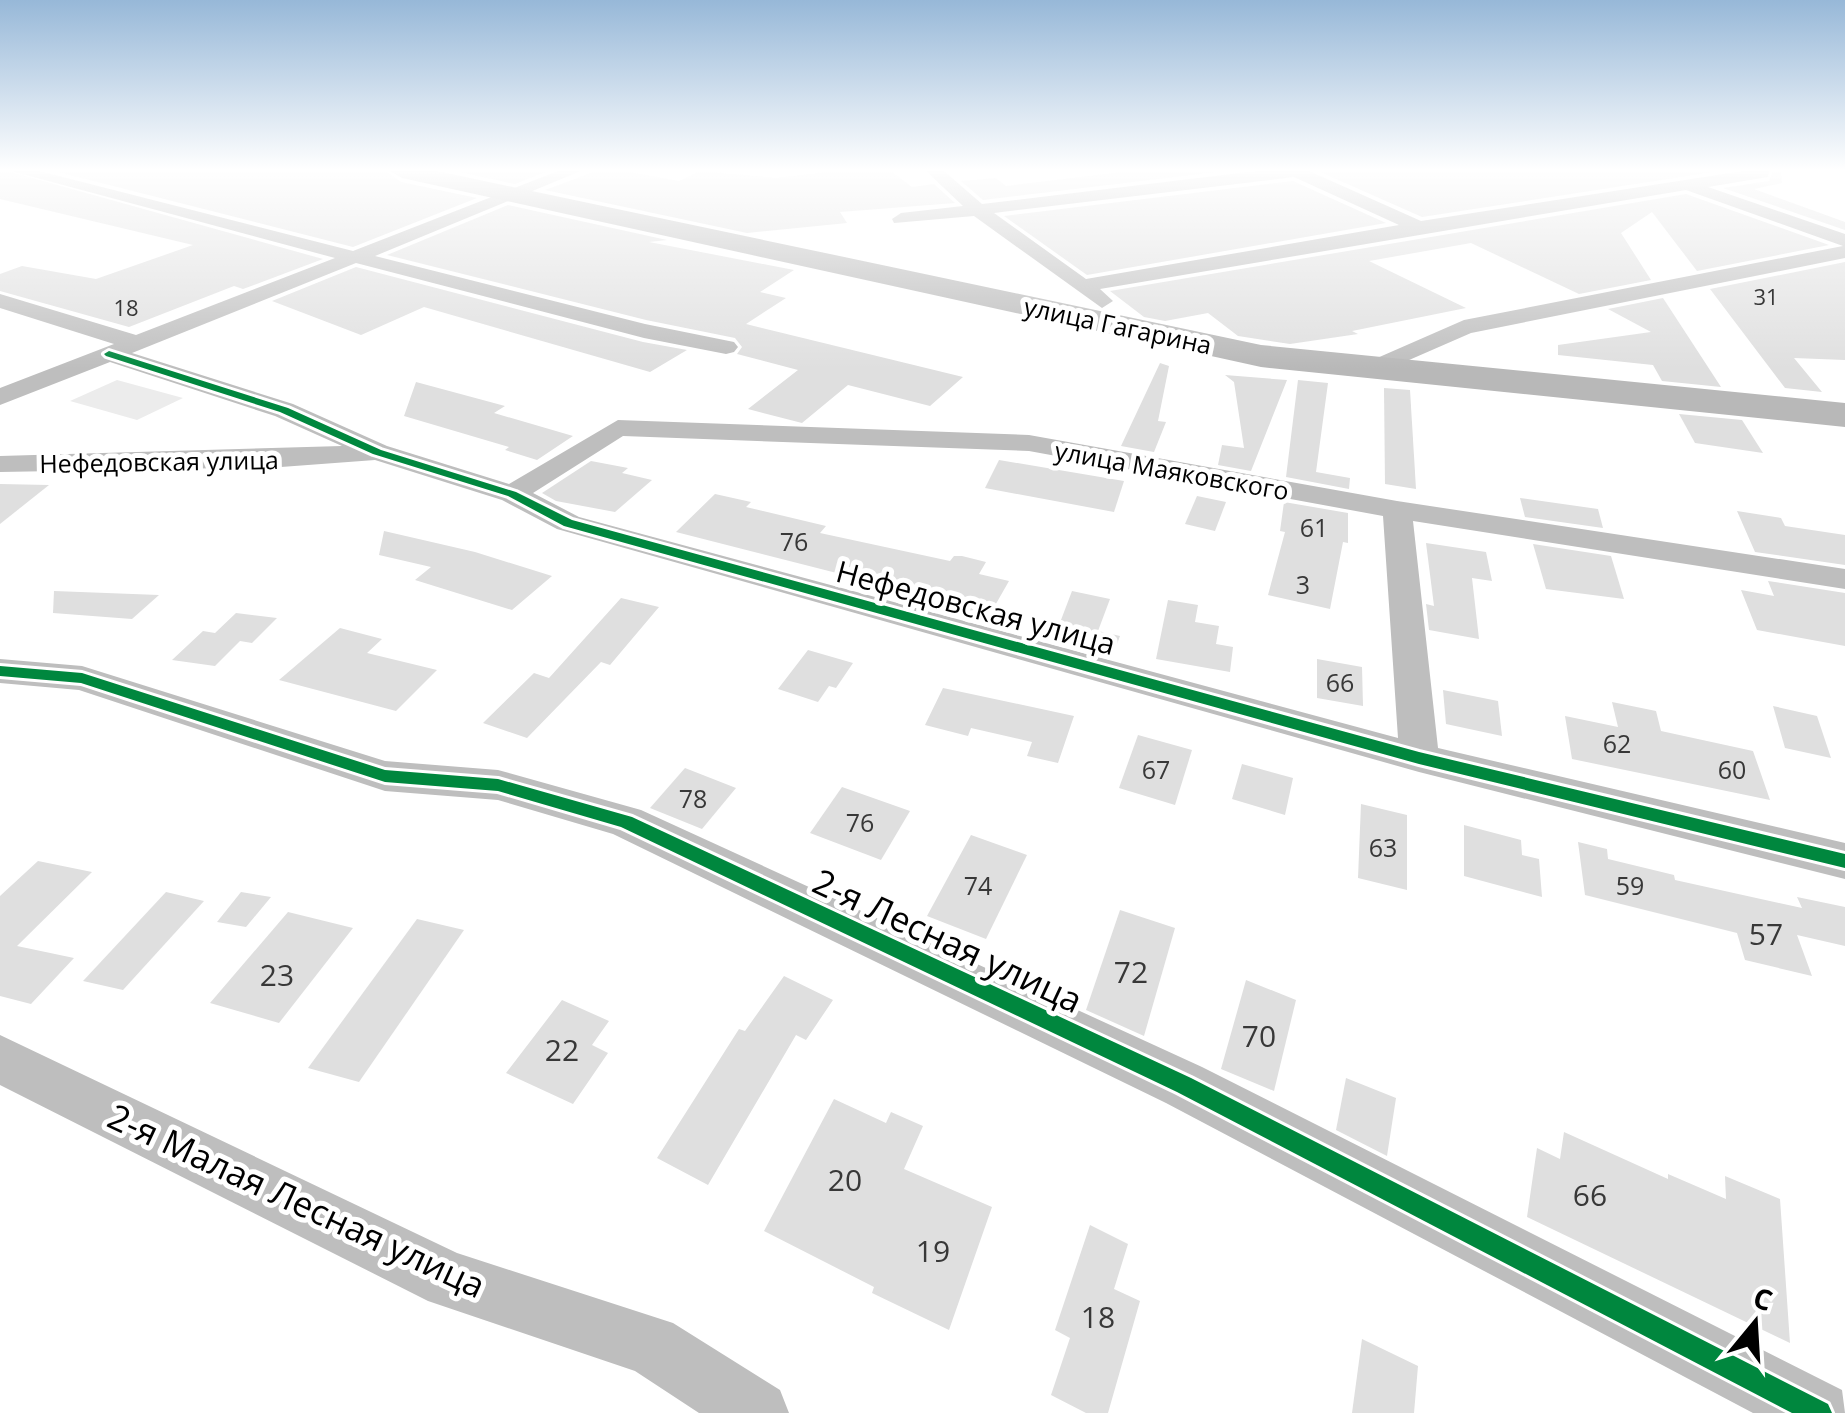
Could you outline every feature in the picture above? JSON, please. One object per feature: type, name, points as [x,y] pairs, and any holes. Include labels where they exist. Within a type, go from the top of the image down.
[{"type":"main road","name":"улица Гагарина","points":[[711,237],[1261,356],[1845,415]]},
{"type":"street","points":[[287,237],[644,330],[726,347]]},
{"type":"street","points":[[0,398],[405,237]]},
{"type":"street","points":[[1015,237],[1102,302],[1097,320]]},
{"type":"street","points":[[1082,286],[1357,237]]},
{"type":"street","points":[[1376,367],[1464,327],[1845,252]]},
{"type":"street","name":"Нефедовская улица","points":[[0,301],[284,410],[377,452],[512,494],[568,523],[1419,758],[1845,861]]},
{"type":"street","name":"улица Маяковского","points":[[512,494],[618,428],[1029,444],[1396,510],[1845,579]]},
{"type":"street","name":"Нефедовская улица","points":[[0,464],[281,459],[377,452]]},
{"type":"street","points":[[1396,510],[1419,758]]},
{"type":"street","name":"2-я Лесная улица","points":[[0,671],[82,678],[385,776],[498,784],[626,822],[1184,1084],[1819,1413]]},
{"type":"street","name":"2-я Малая Лесная улица","points":[[0,1059],[449,1280],[651,1346],[757,1413]]},
{"type":"shaded area","points":[[117,380],[183,398],[137,420],[70,401]]},
{"type":"building","points":[[159,237],[244,237],[323,259],[243,289],[234,286],[129,327],[0,291],[0,274],[22,266],[96,279],[193,245]]},
{"type":"building","points":[[313,237],[378,237],[353,247]]},
{"type":"building","points":[[431,237],[653,237],[667,240],[649,242],[794,270],[760,292],[786,298],[746,324],[963,377],[930,406],[848,385],[802,423],[748,409],[798,370],[737,354],[742,347],[735,338],[646,320],[387,255]]},
{"type":"building","points":[[1033,237],[1306,237],[1087,275]]},
{"type":"building","points":[[1431,237],[1624,237],[1651,280],[1579,294],[1471,243],[1369,261],[1466,308],[1352,331],[1358,334],[1290,344],[1238,336],[1208,313],[1165,321],[1144,317],[1110,291]]},
{"type":"building","points":[[1671,237],[1806,237],[1829,245],[1697,271]]},
{"type":"building","points":[[1845,262],[1845,360],[1794,358],[1822,392],[1785,388],[1710,289]]},
{"type":"building","points":[[356,267],[687,350],[650,372],[424,307],[361,335],[272,301]]},
{"type":"building","points":[[1663,298],[1721,387],[1662,381],[1653,365],[1558,355],[1558,345],[1651,332],[1608,309]]},
{"type":"building","points":[[1160,363],[1169,366],[1158,421],[1166,422],[1154,452],[1121,446]]},
{"type":"building","points":[[1225,375],[1287,380],[1251,471],[1218,465],[1222,445],[1244,448],[1234,382]]},
{"type":"building","points":[[1298,380],[1328,383],[1316,472],[1350,478],[1349,489],[1286,477]]},
{"type":"building","points":[[416,382],[505,406],[494,413],[573,436],[537,460],[505,450],[509,447],[404,416]]},
{"type":"building","points":[[1384,388],[1410,390],[1416,489],[1385,484]]},
{"type":"building","points":[[1679,414],[1742,420],[1763,453],[1695,443]]},
{"type":"building","points":[[999,460],[1124,481],[1114,512],[985,488]]},
{"type":"building","points":[[591,461],[628,468],[622,473],[652,480],[615,512],[556,501],[542,493]]},
{"type":"building","points":[[0,484],[49,485],[0,524]]},
{"type":"building","points":[[715,494],[751,502],[746,507],[826,526],[820,533],[950,561],[954,556],[962,556],[986,562],[979,574],[1009,581],[985,623],[921,606],[927,596],[676,532]]},
{"type":"building","points":[[1197,496],[1226,502],[1215,531],[1185,524]]},
{"type":"building","points":[[1520,498],[1598,509],[1603,528],[1525,517]]},
{"type":"building","points":[[1284,502],[1348,513],[1348,543],[1343,542],[1330,609],[1268,595],[1285,532],[1280,531]]},
{"type":"building","points":[[1737,511],[1781,518],[1785,526],[1845,535],[1845,565],[1755,552]]},
{"type":"building","points":[[384,531],[475,552],[552,576],[512,610],[415,580],[431,567],[379,555]]},
{"type":"building","points":[[1426,543],[1486,552],[1492,581],[1472,578],[1479,639],[1429,630],[1426,604],[1434,606]]},
{"type":"building","points":[[1533,544],[1611,556],[1624,599],[1546,589]]},
{"type":"building","points":[[1768,581],[1845,593],[1845,646],[1757,630],[1741,590],[1774,596]]},
{"type":"building","points":[[54,591],[159,595],[132,619],[53,613]]},
{"type":"building","points":[[1072,591],[1110,599],[1098,631],[1120,636],[1112,657],[1053,641]]},
{"type":"building","points":[[621,598],[659,607],[610,665],[601,662],[527,738],[483,723],[534,673],[549,678]]},
{"type":"building","points":[[1168,600],[1198,605],[1195,622],[1219,626],[1216,644],[1233,647],[1230,672],[1156,659]]},
{"type":"building","points":[[236,613],[277,618],[252,643],[240,641],[215,666],[172,660],[203,631],[215,633]]},
{"type":"building","points":[[340,628],[382,639],[367,653],[437,670],[396,711],[279,680]]},
{"type":"building","points":[[808,650],[853,663],[836,688],[829,686],[818,702],[778,689]]},
{"type":"building","points":[[1317,659],[1362,667],[1363,706],[1317,698]]},
{"type":"building","points":[[943,688],[1074,716],[1058,763],[1027,756],[1032,742],[971,728],[968,736],[925,725]]},
{"type":"building","points":[[1443,690],[1498,701],[1502,736],[1446,724]]},
{"type":"building","points":[[1612,702],[1656,711],[1661,731],[1753,751],[1770,800],[1572,759],[1565,716],[1618,727]]},
{"type":"building","points":[[1773,706],[1817,716],[1831,758],[1785,748]]},
{"type":"building","points":[[1138,735],[1192,750],[1175,805],[1119,788]]},
{"type":"building","points":[[1242,764],[1293,778],[1285,815],[1232,799]]},
{"type":"building","points":[[685,768],[736,788],[702,829],[650,808]]},
{"type":"building","points":[[842,787],[910,811],[881,860],[810,833]]},
{"type":"building","points":[[1361,804],[1407,815],[1407,890],[1358,878]]},
{"type":"building","points":[[1464,825],[1521,840],[1522,855],[1539,859],[1542,897],[1464,876]]},
{"type":"building","points":[[971,835],[1027,855],[986,939],[927,916]]},
{"type":"building","points":[[1578,842],[1607,849],[1608,859],[1674,875],[1675,880],[1802,908],[1797,897],[1845,907],[1845,946],[1797,935],[1812,976],[1745,960],[1737,933],[1585,895]]},
{"type":"building","points":[[38,861],[92,872],[17,946],[74,958],[31,1004],[0,996],[0,896]]},
{"type":"building","points":[[166,892],[204,901],[123,990],[83,981]]},
{"type":"building","points":[[241,892],[271,897],[246,927],[217,922]]},
{"type":"building","points":[[1120,910],[1175,928],[1144,1036],[1086,1010]]},
{"type":"building","points":[[288,912],[353,928],[279,1023],[210,1003]]},
{"type":"building","points":[[417,919],[464,930],[359,1082],[308,1068]]},
{"type":"building","points":[[784,976],[833,1000],[806,1040],[796,1035],[708,1185],[657,1158],[739,1029],[745,1031]]},
{"type":"building","points":[[1246,980],[1296,1000],[1274,1091],[1221,1069]]},
{"type":"building","points":[[562,1000],[609,1021],[592,1045],[608,1053],[573,1104],[506,1073]]},
{"type":"building","points":[[1346,1078],[1396,1098],[1387,1156],[1336,1130]]},
{"type":"building","points":[[834,1099],[886,1123],[891,1112],[923,1126],[904,1169],[992,1207],[949,1330],[872,1293],[874,1287],[764,1231]]},
{"type":"building","points":[[1564,1132],[1668,1179],[1668,1174],[1726,1199],[1725,1176],[1780,1199],[1790,1343],[1527,1217],[1537,1148],[1560,1159]]},
{"type":"building","points":[[1090,1225],[1128,1244],[1114,1289],[1140,1301],[1108,1413],[1086,1413],[1051,1395],[1070,1338],[1055,1330]]},
{"type":"building","points":[[1362,1339],[1418,1366],[1414,1413],[1352,1413]]},
{"type":"cycle path","points":[[109,354],[284,410],[377,452],[512,494],[568,523],[1419,758],[1845,861]]},
{"type":"cycle path","points":[[0,671],[82,678],[385,776],[498,785],[626,822],[1184,1085],[1819,1413]]}]
